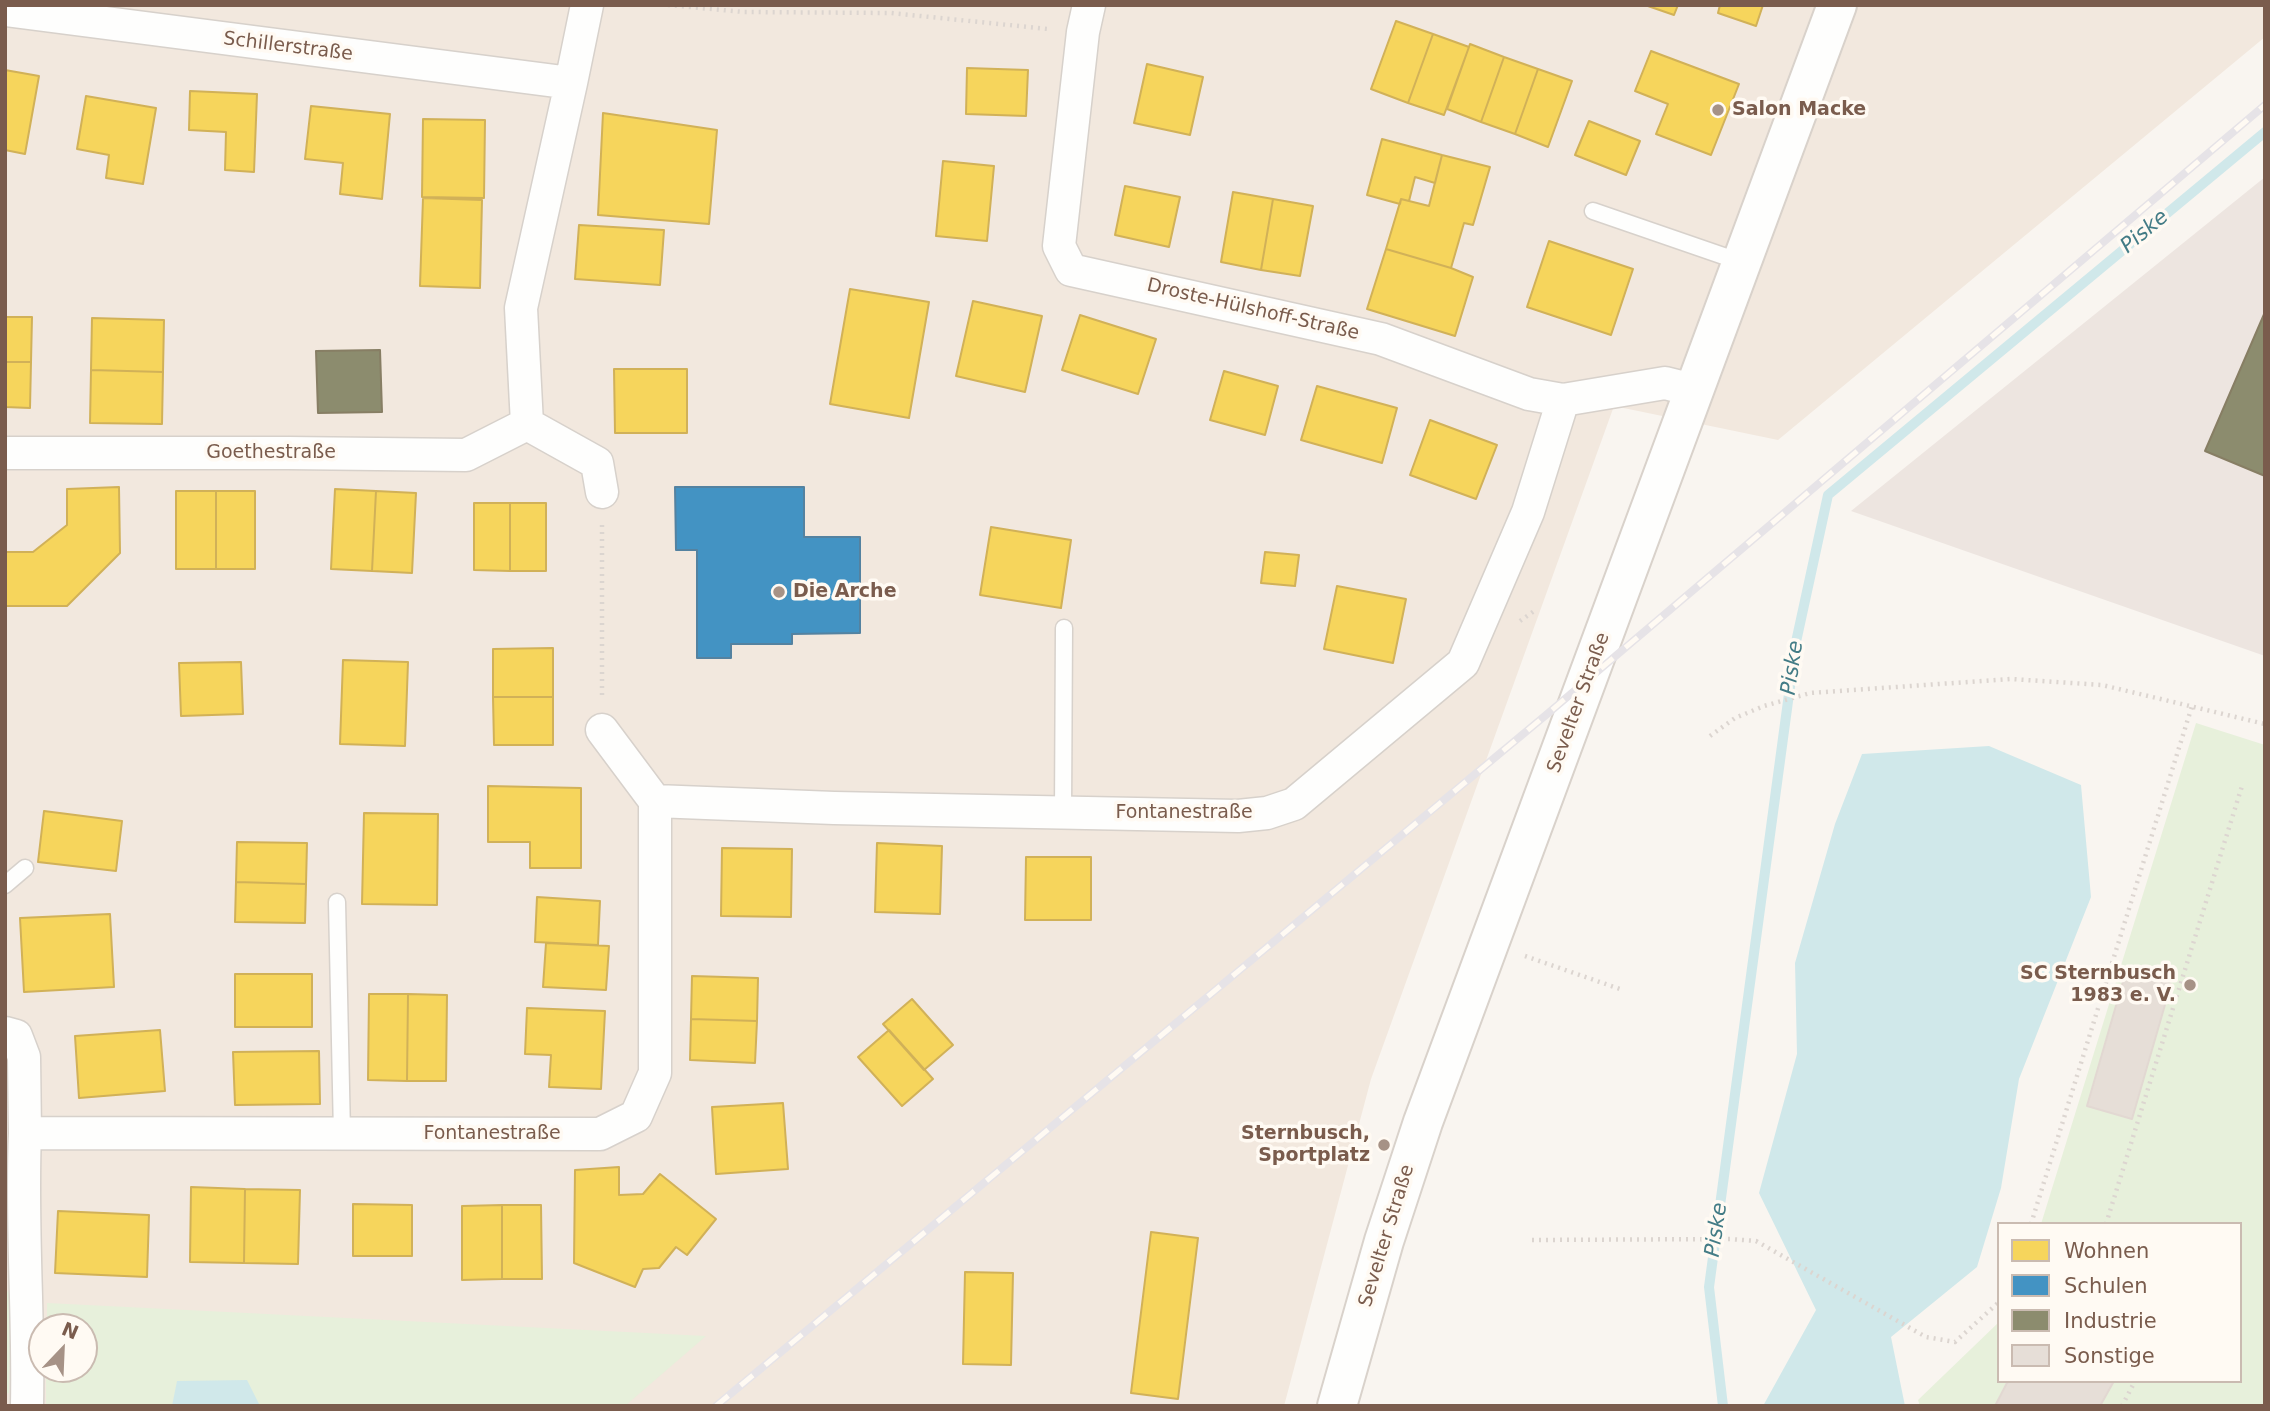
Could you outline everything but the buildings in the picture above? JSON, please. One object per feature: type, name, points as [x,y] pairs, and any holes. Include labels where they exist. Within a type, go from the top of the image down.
[{"type":"street","points":[[587,5],[521,308],[527,424],[597,463],[602,492]]},
{"type":"street","name":"Sevelter Straße","points":[[1337,1406],[1384,1241],[1408,1169],[1837,5]]},
{"type":"street","name":"Schillerstraße","points":[[5,10],[572,83]]},
{"type":"street","name":"Droste-Hülshoff-Straße","points":[[1086,19],[1059,246],[1071,270],[1381,339],[1529,394],[1563,400],[1665,383],[1693,390]]},
{"type":"street","name":"Fontanestraße","points":[[24,1133],[600,1134],[636,1116],[655,1073],[654,801],[834,808],[1238,816],[1267,813],[1294,804],[1463,663],[1528,512],[1563,400]]},
{"type":"street","name":"Goethestraße","points":[[6,456],[288,453],[466,455],[527,424]]},
{"type":"street","points":[[602,730],[654,801]]},
{"type":"street","points":[[5,1033],[16,1036],[24,1057],[27,1406]]},
{"type":"lane","points":[[1593,211],[1741,262]]},
{"type":"lane","points":[[1063,812],[1064,628]]},
{"type":"lane","points":[[5,885],[24,868]]},
{"type":"lane","points":[[337,902],[342,1134]]},
{"type":"path","points":[[668,5],[744,12],[1086,19]]},
{"type":"path","points":[[602,492],[602,730]]},
{"type":"path","points":[[1710,736],[1735,718],[1764,706],[1810,693],[2011,679],[2102,685],[2265,724]]},
{"type":"path","points":[[2032,1222],[2192,706]]},
{"type":"path","points":[[2107,1222],[2242,786]]},
{"type":"path","points":[[1490,944],[1620,989]]},
{"type":"path","points":[[1532,1240],[1756,1241],[1926,1337],[1955,1342],[1997,1306]]},
{"type":"path","points":[[2122,1406],[2134,1383]]},
{"type":"shaded area","points":[[5,5],[2265,5],[2265,37],[1778,440],[1614,406],[1371,1079],[1284,1406],[5,1406]]},
{"type":"shaded area","points":[[2265,177],[2265,656],[1851,511]]},
{"type":"green space","name":"SC Sternbusch 1983 e. V.","points":[[2196,723],[2265,745],[2265,1406],[1920,1406],[1918,1400],[1997,1324],[1997,1383],[2242,1383],[2242,1222],[2042,1222]]},
{"type":"green space","points":[[12,1291],[9,1393],[5,1394],[5,1292]]},
{"type":"green space","points":[[47,1303],[706,1336],[625,1406],[46,1406],[46,1383],[98,1383],[98,1313],[47,1313]]},
{"type":"water","points":[[1989,746],[2081,785],[2091,897],[2019,1079],[2001,1188],[1977,1267],[1891,1337],[1905,1406],[1763,1406],[1816,1310],[1759,1193],[1797,1054],[1795,963],[1835,824],[1862,754]]},
{"type":"water","points":[[247,1380],[260,1406],[172,1406],[177,1381]]},
{"type":"waterway","name":"Piske","points":[[1723,1406],[1709,1287],[1796,642],[1828,495],[2265,132]]},
{"type":"railway","points":[[716,1406],[1546,715],[2265,105]]},
{"type":"place","name":"Salon Macke","points":[[1718,110]]},
{"type":"place","name":"Die Arche","points":[[779,592]]},
{"type":"place","name":"SC Sternbusch 1983 e. V.","points":[[2190,985]]},
{"type":"place","name":"Sternbusch, Sportplatz","points":[[1384,1145]]}]
